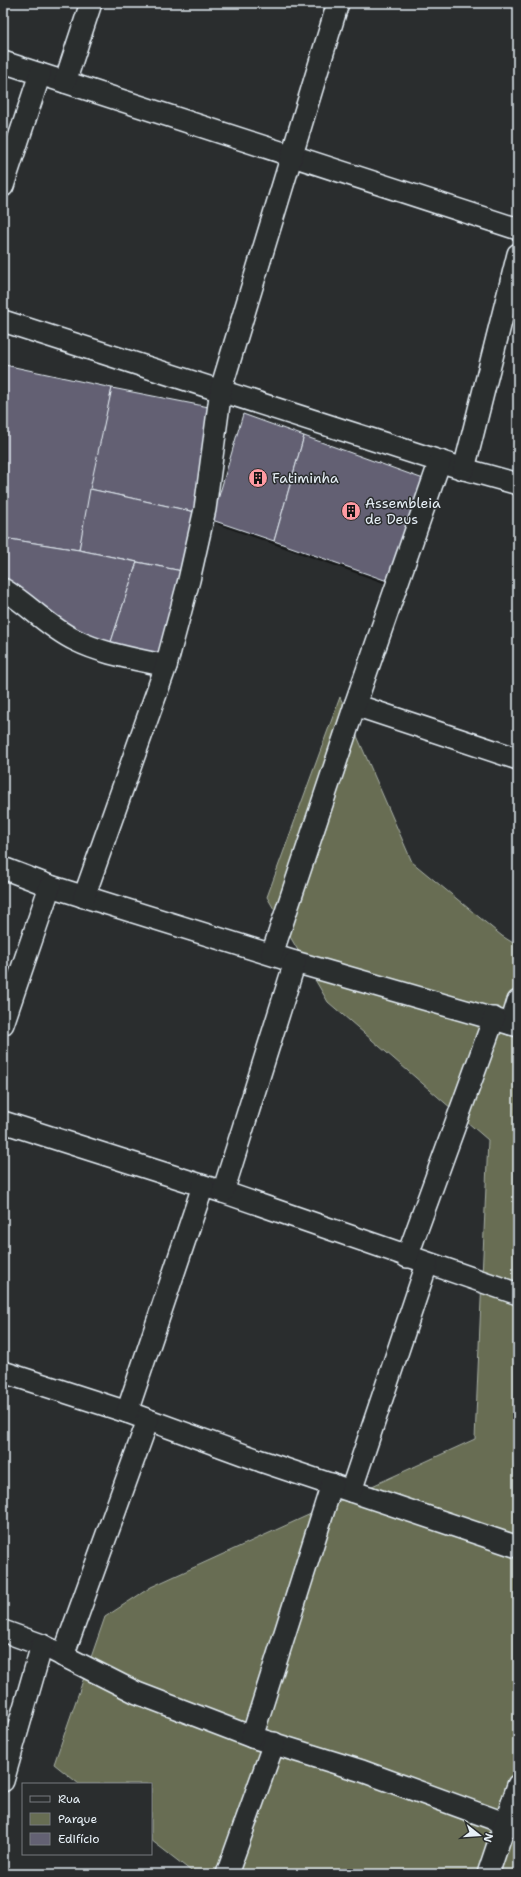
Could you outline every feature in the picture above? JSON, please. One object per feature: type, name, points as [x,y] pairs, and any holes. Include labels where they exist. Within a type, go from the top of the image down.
[{"type":"street","points":[[65,82],[91,3]]},
{"type":"street","points":[[84,897],[166,666],[189,580],[205,509],[221,389],[338,3]]},
{"type":"street","points":[[3,62],[518,229]]},
{"type":"street","points":[[3,186],[40,74]]},
{"type":"street","points":[[464,469],[518,254]]},
{"type":"street","points":[[3,320],[221,389],[464,469],[518,484]]},
{"type":"street","points":[[272,954],[355,705],[440,461]]},
{"type":"street","points":[[3,589],[43,619],[75,640],[108,651],[166,666]]},
{"type":"street","points":[[355,705],[518,759]]},
{"type":"street","points":[[3,868],[84,897],[295,962],[508,1023]]},
{"type":"street","points":[[3,1024],[50,886]]},
{"type":"street","points":[[223,1192],[295,962]]},
{"type":"street","points":[[407,1257],[518,1000]]},
{"type":"street","points":[[3,1122],[223,1192],[427,1264],[518,1294]]},
{"type":"street","points":[[127,1412],[203,1186]]},
{"type":"street","points":[[252,1738],[341,1488],[427,1264]]},
{"type":"street","points":[[3,1372],[127,1412],[341,1488],[518,1548]]},
{"type":"street","points":[[63,1656],[148,1420]]},
{"type":"street","points":[[3,1631],[42,1645],[137,1692],[252,1738],[362,1771],[512,1826]]},
{"type":"street","points":[[3,1781],[42,1645]]},
{"type":"street","points":[[227,1874],[274,1744]]},
{"type":"street","points":[[488,1874],[512,1826],[518,1785]]},
{"type":"green space","points":[[340,697],[412,862],[502,936],[518,946],[518,1874],[195,1874],[152,1841],[152,1783],[78,1783],[54,1764],[105,1617],[151,1587],[475,1439],[488,1140],[328,1002],[267,897]]},
{"type":"building","points":[[5,365],[112,388],[79,550],[3,538],[3,375]]},
{"type":"building","points":[[112,388],[214,408],[195,512],[90,489]]},
{"type":"building","name":"Fatiminha","points":[[243,414],[304,436],[274,541],[212,520]]},
{"type":"building","name":"Assembleia de Deus","points":[[304,436],[429,481],[393,583],[274,541]]},
{"type":"building","points":[[90,489],[195,512],[182,571],[79,550]]},
{"type":"building","points":[[3,538],[79,550],[137,562],[110,645],[70,630],[17,586],[3,579]]},
{"type":"building","points":[[137,562],[182,571],[161,657],[110,645]]},
{"type":"place","name":"Fatiminha","points":[[258,478]]},
{"type":"place","name":"Assembleia de Deus","points":[[351,511]]}]
